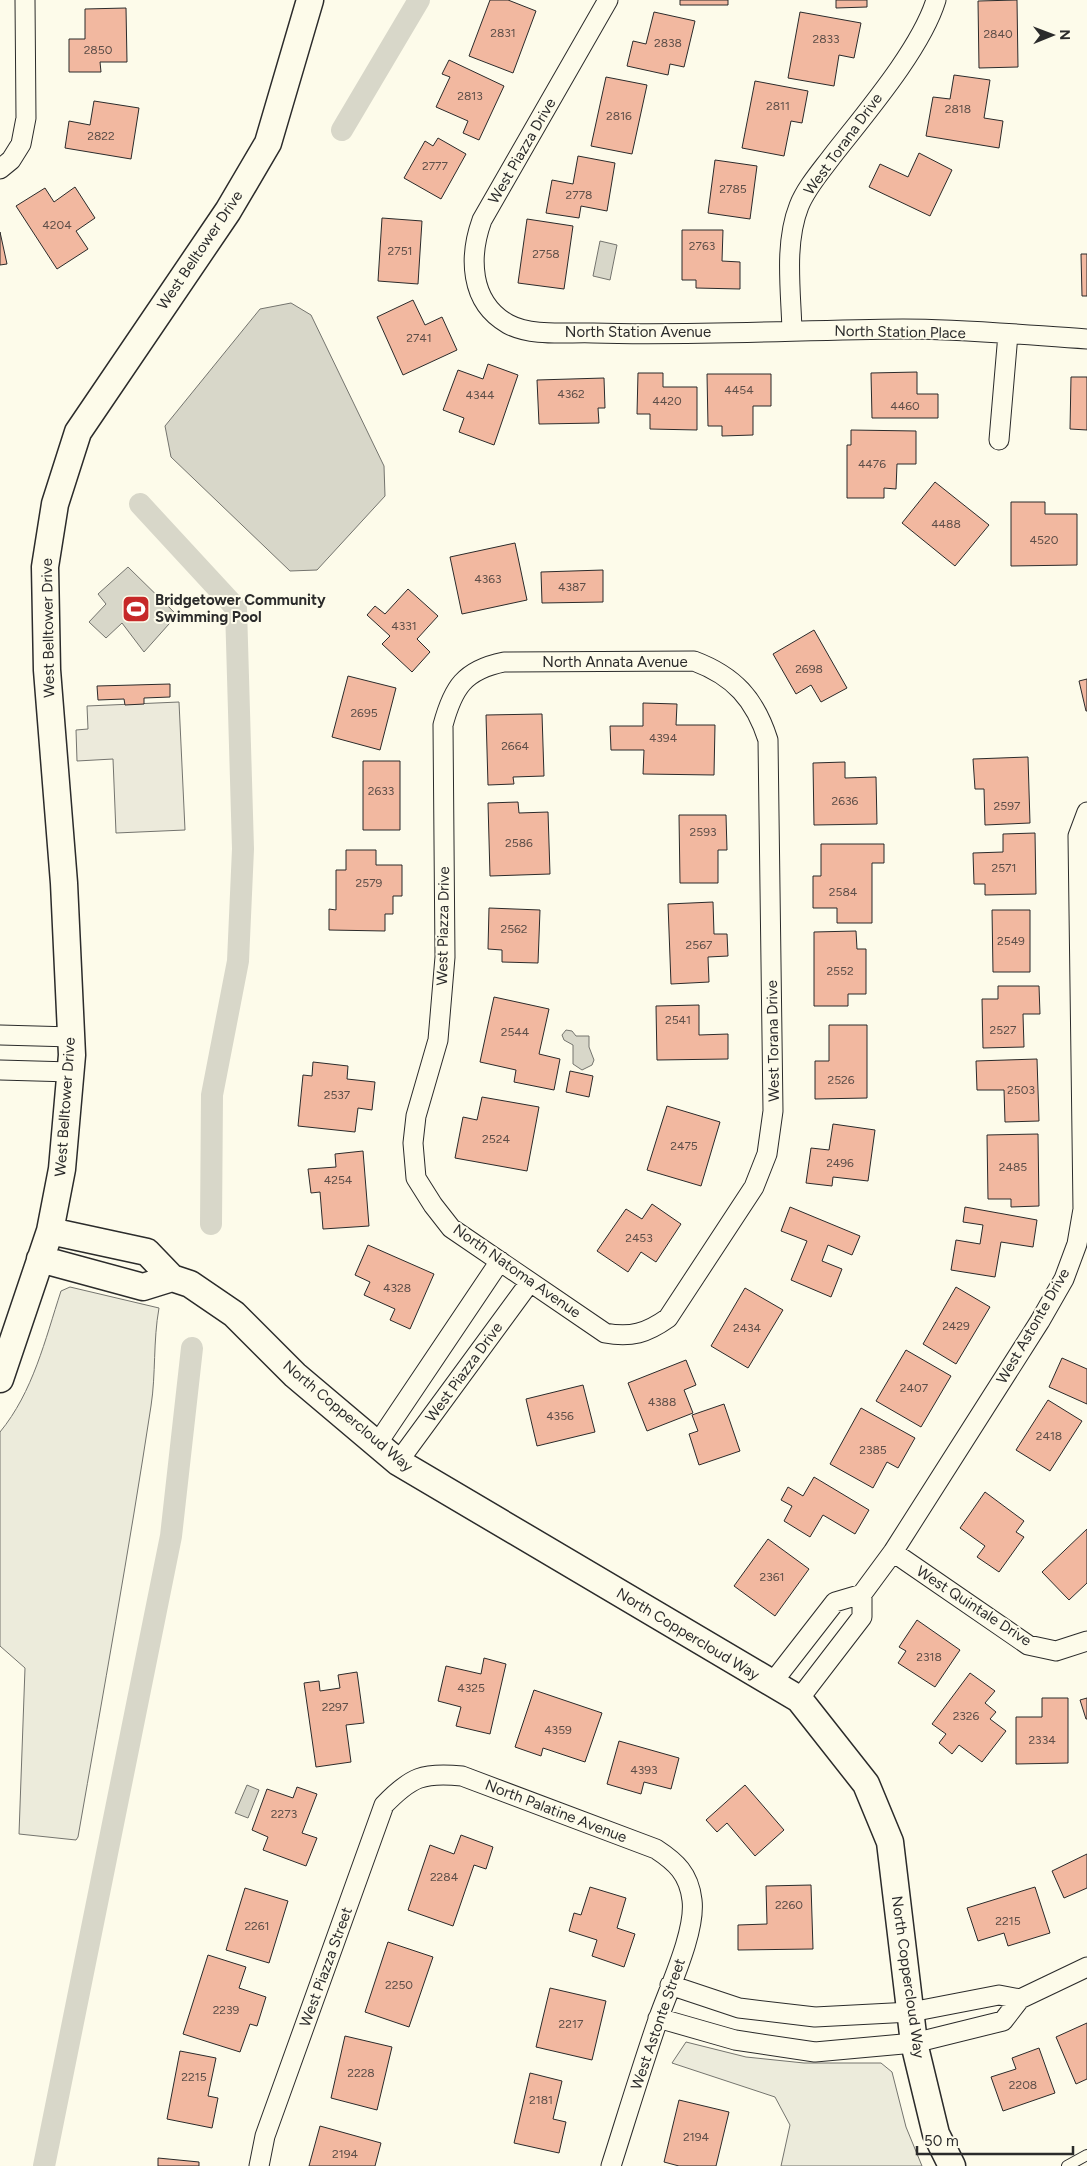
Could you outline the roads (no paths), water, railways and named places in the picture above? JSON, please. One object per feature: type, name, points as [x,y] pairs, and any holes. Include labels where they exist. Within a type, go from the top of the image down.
[{"type":"street","points":[[6,164],[21,144],[26,118],[25,0]]},
{"type":"street","name":"West Belltower Drive","points":[[0,1379],[50,1231],[62,1169],[71,1072],[72,1037],[64,883],[47,670],[45,567],[55,504],[78,432],[228,211],[268,143],[310,0]]},
{"type":"street","name":"West Piazza Drive","points":[[491,309],[477,286],[473,263],[474,241],[482,220],[608,0]]},
{"type":"street","name":"West Torana Drive","points":[[792,331],[791,242],[799,207],[816,179],[894,75],[924,25],[936,0]]},
{"type":"street","name":"North Station Avenue","points":[[491,309],[508,323],[531,331],[650,334],[792,331]]},
{"type":"street","name":"North Station Place","points":[[792,331],[905,329],[1087,339]]},
{"type":"street","points":[[999,440],[1008,334]]},
{"type":"street","name":"North Annata Avenue","points":[[468,677],[486,666],[504,662],[694,661],[718,670],[751,703]]},
{"type":"street","name":"West Piazza Drive","points":[[416,1178],[413,1143],[416,1116],[438,1040],[445,957],[443,725],[451,698],[468,677]]},
{"type":"street","name":"West Torana Drive","points":[[637,1335],[653,1329],[668,1318],[754,1187],[767,1154],[774,1111],[769,751],[761,719],[751,703]]},
{"type":"street","name":"West Astonte Drive","points":[[862,1594],[893,1552],[1040,1321],[1064,1280],[1077,1244],[1082,1209],[1078,836],[1087,812]]},
{"type":"street","points":[[0,1035],[72,1037]]},
{"type":"street","points":[[0,1070],[71,1072]]},
{"type":"street","name":"North Natoma Avenue","points":[[416,1178],[452,1228],[605,1333],[622,1336],[637,1335]]},
{"type":"street","name":"North Coppercloud Way","points":[[50,1231],[147,1252],[172,1278],[190,1284],[234,1314],[295,1375],[398,1462],[799,1699],[866,1784],[890,1842],[914,2043],[936,2134],[952,2166]]},
{"type":"street","points":[[40,1259],[143,1287],[172,1278]]},
{"type":"street","name":"West Piazza Drive","points":[[377,1444],[500,1260]]},
{"type":"street","name":"West Piazza Drive","points":[[398,1462],[530,1282]]},
{"type":"street","name":"West Quintale Drive","points":[[893,1552],[1028,1645],[1056,1651],[1087,1642]]},
{"type":"street","points":[[772,1683],[835,1602],[862,1594],[862,1617],[799,1699]]},
{"type":"street","name":"North Palatine Avenue","points":[[412,1780],[437,1773],[462,1776],[656,1849],[676,1862],[687,1880]]},
{"type":"street","name":"West Piazza Street","points":[[259,2166],[265,2136],[384,1805],[412,1780]]},
{"type":"street","name":"West Astonte Street","points":[[611,2166],[658,2018],[692,1923],[692,1900],[687,1880]]},
{"type":"street","points":[[658,2018],[735,2040],[815,2052],[914,2043],[1003,2021],[1020,1999],[1087,1967]]},
{"type":"street","points":[[670,1986],[739,2008],[805,2016],[911,2012],[999,1995],[1020,1999]]},
{"type":"lane","points":[[1067,2166],[1087,2155]]},
{"type":"waterway","points":[[342,130],[419,0]]},
{"type":"waterway","points":[[140,504],[236,608],[243,849],[238,961],[212,1095],[211,1224]]},
{"type":"waterway","points":[[44,2166],[171,1536],[192,1348]]},
{"type":"place","name":"Bridgetower Community Swimming Pool","points":[[136,609]]}]
